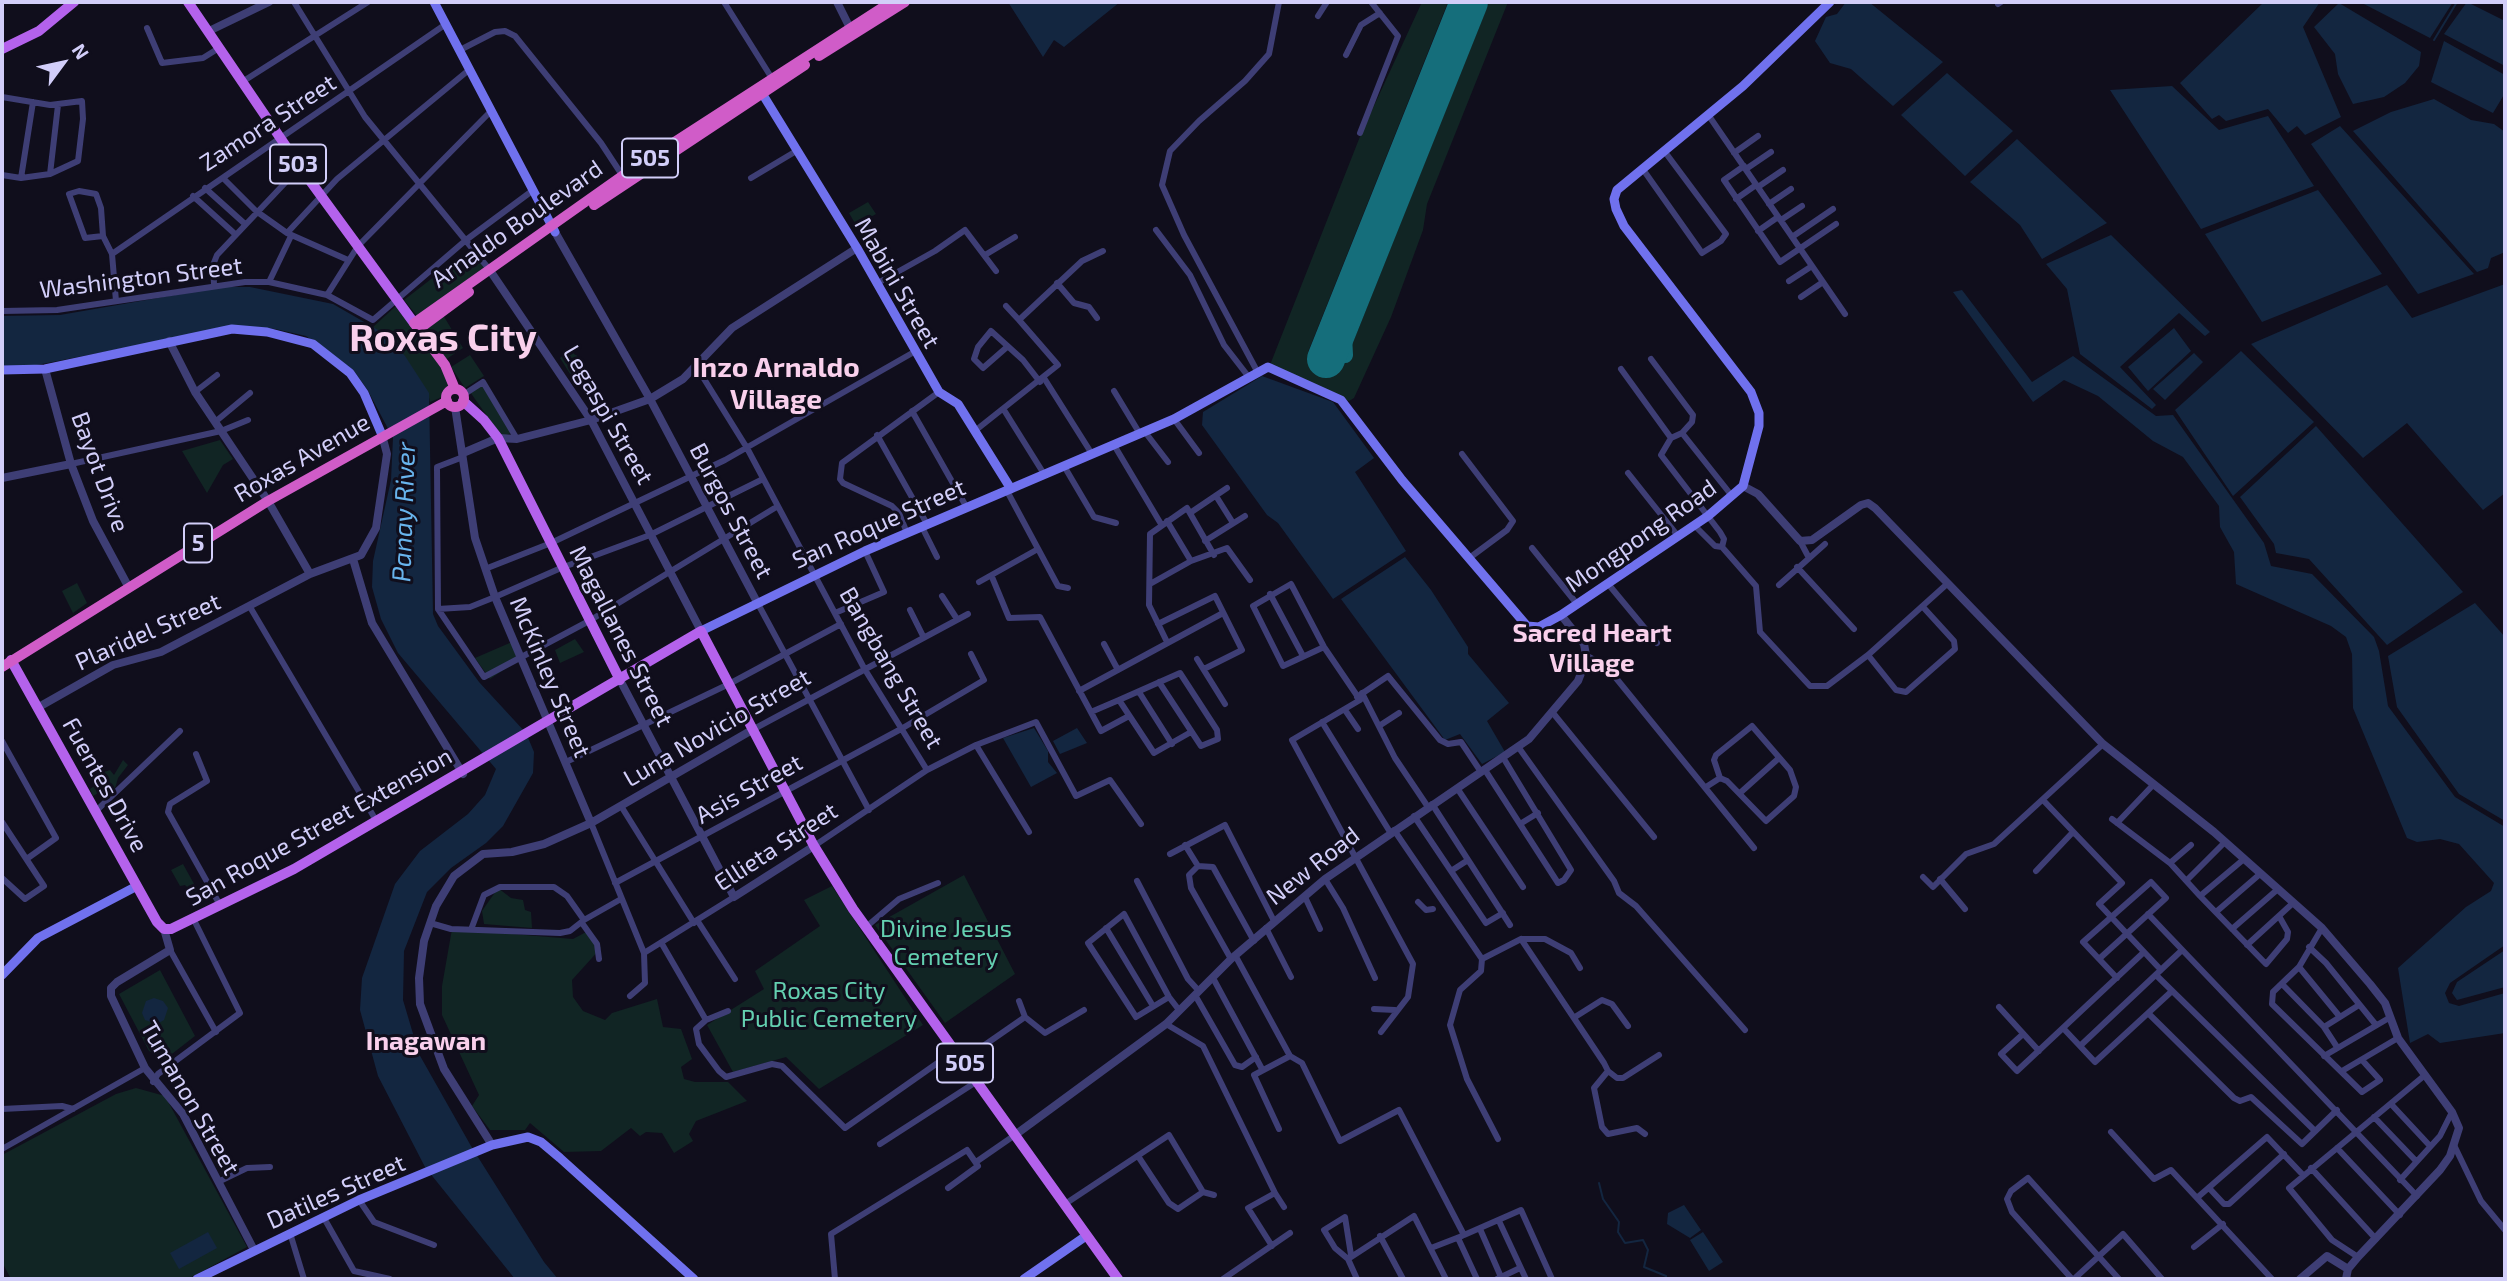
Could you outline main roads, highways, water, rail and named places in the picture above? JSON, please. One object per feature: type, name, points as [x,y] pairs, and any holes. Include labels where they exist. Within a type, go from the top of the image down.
[{"type":"highway","name":"Arnaldo Boulevard","points":[[416,326],[491,271],[852,31],[891,2]]},
{"type":"highway","name":"Arnaldo Boulevard","points":[[852,31],[905,2]]},
{"type":"highway","points":[[416,326],[445,365],[457,399]]},
{"type":"highway","name":"Roxas Avenue","points":[[6,663],[268,501],[386,434],[457,399]]},
{"type":"main road","points":[[2,49],[39,31],[74,2]]},
{"type":"main road","name":"503","points":[[188,2],[300,167],[416,326]]},
{"type":"main road","points":[[433,2],[554,229]]},
{"type":"main road","name":"Mongpong Road","points":[[1253,373],[1268,367],[1275,369],[1341,400],[1468,559],[1527,626],[1539,627],[1609,585],[1695,526],[1743,486],[1759,426],[1757,404],[1624,226],[1615,209],[1617,190],[1709,116],[1830,2]]},
{"type":"main road","name":"Mabini Street","points":[[761,91],[857,248],[939,392],[958,404],[976,430],[1009,490]]},
{"type":"main road","points":[[2,370],[45,369],[232,329],[292,336],[313,344],[350,373],[386,434]]},
{"type":"main road","name":"San Roque Street","points":[[528,734],[701,631],[757,602],[865,551],[1174,419],[1253,373]]},
{"type":"main road","name":"Magallanes Street","points":[[457,399],[484,420],[498,438],[561,568],[620,680]]},
{"type":"main road","name":"Legaspi Street","points":[[701,631],[814,846],[866,927],[1086,1236]]},
{"type":"main road","name":"Fuentes Drive","points":[[6,663],[37,708],[157,922],[167,929]]},
{"type":"main road","name":"San Roque Street Extension","points":[[167,929],[221,907],[463,774],[528,734]]},
{"type":"main road","points":[[2,975],[37,938],[136,886]]},
{"type":"main road","name":"Datiles Street","points":[[197,1279],[214,1275],[254,1250],[359,1200],[492,1145],[527,1137],[541,1142],[694,1279]]},
{"type":"main road","points":[[1024,1279],[1086,1236]]},
{"type":"main road","name":"505","points":[[1086,1236],[1118,1279]]},
{"type":"water","points":[[1008,2],[1120,2],[1064,47],[1054,40],[1043,57]]},
{"type":"water","points":[[1846,2],[1869,2],[1943,62],[1893,106],[1851,69],[1830,63],[1815,41],[1826,17],[1837,14]]},
{"type":"water","points":[[2264,2],[2320,2],[2303,27],[2341,117],[2305,135],[2297,126],[2288,133],[2268,109],[2226,121],[2219,115],[2212,119],[2180,83]]},
{"type":"water","points":[[2360,2],[2453,2],[2430,38]]},
{"type":"water","points":[[2467,2],[2505,21],[2505,66],[2444,34]]},
{"type":"water","points":[[2339,3],[2421,52],[2419,66],[2405,83],[2384,97],[2353,104],[2338,74],[2335,54],[2314,27]]},
{"type":"water","points":[[2444,41],[2505,75],[2505,93],[2493,113],[2431,82]]},
{"type":"water","points":[[1947,73],[2013,131],[1965,176],[1901,115]]},
{"type":"water","points":[[2172,86],[2219,130],[2268,116],[2314,186],[2201,229],[2110,90]]},
{"type":"water","points":[[2434,99],[2471,120],[2494,124],[2505,132],[2505,252],[2491,258],[2488,268],[2477,272],[2353,131],[2391,112]]},
{"type":"water","points":[[2340,126],[2474,274],[2418,294],[2311,144]]},
{"type":"water","points":[[2017,139],[2107,223],[2042,259],[2020,225],[1970,182]]},
{"type":"water","points":[[2318,190],[2382,274],[2262,322],[2205,234]]},
{"type":"water","points":[[2111,235],[2210,332],[2205,336],[2179,313],[2120,367],[2156,405],[2152,409],[2080,354],[2067,289],[2046,264]]},
{"type":"water","points":[[2505,284],[2505,493],[2483,510],[2407,423],[2363,458],[2251,344],[2387,285],[2412,318]]},
{"type":"water","name":"Panay River","points":[[221,287],[250,287],[333,304],[385,334],[405,356],[429,393],[433,614],[438,626],[479,682],[526,733],[534,752],[533,773],[503,826],[486,843],[451,868],[427,892],[404,951],[403,1000],[419,1054],[471,1146],[544,1262],[558,1279],[515,1279],[425,1167],[378,1076],[360,1010],[362,978],[395,884],[420,851],[468,814],[485,795],[496,769],[398,653],[381,619],[372,587],[373,561],[391,480],[393,438],[367,389],[354,371],[306,336],[275,329],[237,326],[32,366],[2,367],[2,316],[60,315]]},
{"type":"water","points":[[1962,290],[2032,382],[2073,356],[2156,416],[2173,415],[2264,543],[2271,566],[2312,574],[2374,637],[2379,651],[2388,706],[2455,797],[2505,827],[2505,945],[2450,983],[2445,993],[2449,1003],[2459,1006],[2505,993],[2505,1033],[2440,1043],[2428,1034],[2410,1043],[2398,968],[2466,907],[2491,891],[2494,883],[2459,844],[2440,839],[2417,842],[2407,838],[2353,708],[2352,654],[2346,637],[2331,626],[2236,584],[2234,552],[2220,527],[2219,506],[2183,457],[2153,441],[2098,396],[2064,380],[2033,402],[1953,292]]},
{"type":"water","points":[[2174,328],[2191,351],[2148,391],[2128,367]]},
{"type":"water","points":[[2241,351],[2314,422],[2233,496],[2175,410]]},
{"type":"water","points":[[2194,353],[2203,362],[2165,400],[2153,389]]},
{"type":"water","points":[[1262,376],[1333,402],[1374,458],[1355,472],[1406,551],[1333,599],[1278,523],[1267,515],[1202,425],[1203,412]]},
{"type":"water","points":[[2316,426],[2463,592],[2387,645],[2309,559],[2276,553],[2274,544],[2240,497]]},
{"type":"water","points":[[1405,557],[1431,590],[1468,647],[1468,654],[1509,703],[1487,721],[1505,752],[1482,764],[1460,734],[1445,740],[1341,599]]},
{"type":"water","points":[[2475,603],[2505,637],[2505,821],[2459,794],[2397,707],[2388,656]]},
{"type":"water","points":[[1034,728],[1048,751],[1048,762],[1057,773],[1031,787],[1003,738]]},
{"type":"water","points":[[1077,728],[1087,743],[1060,754],[1053,741]]},
{"type":"water","points":[[2505,950],[2505,987],[2457,1000],[2452,993],[2457,982]]},
{"type":"water","points":[[154,998],[163,1001],[168,1008],[164,1020],[157,1024],[145,1020],[142,1013],[146,1001]]},
{"type":"water","points":[[1684,1205],[1701,1230],[1690,1238],[1667,1224],[1668,1213]]},
{"type":"water","points":[[208,1232],[217,1248],[179,1269],[170,1253]]},
{"type":"water","points":[[1703,1232],[1723,1262],[1709,1271],[1690,1240]]},
{"type":"waterway","points":[[2434,40],[2457,2]]},
{"type":"waterway","points":[[1599,1183],[1603,1199],[1619,1222],[1618,1232],[1625,1243],[1643,1240],[1648,1250],[1644,1267],[1666,1276],[1666,1279]]},
{"type":"district","name":"Roxas City","points":[[443,338]]},
{"type":"district","name":"Inzo Arnaldo Village","points":[[776,384]]},
{"type":"district","name":"Sacred Heart Village","points":[[1592,648]]},
{"type":"district","name":"Inagawan","points":[[426,1041]]},
{"type":"park label","name":"Divine Jesus Cemetery","points":[[946,943]]},
{"type":"park label","name":"Roxas City Public Cemetery","points":[[829,1005]]}]
